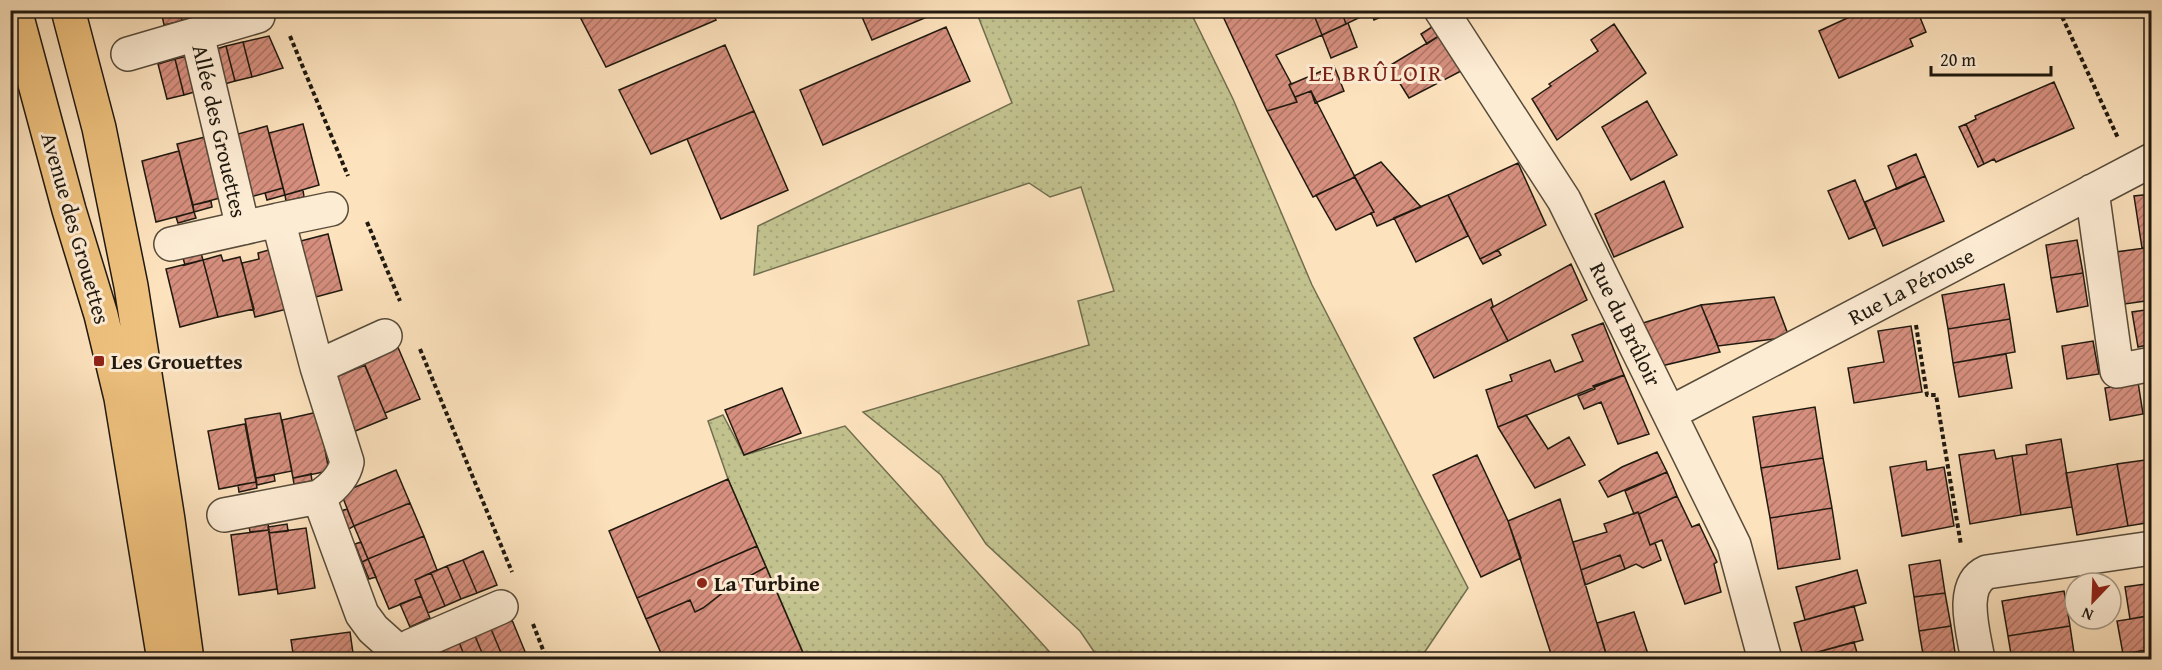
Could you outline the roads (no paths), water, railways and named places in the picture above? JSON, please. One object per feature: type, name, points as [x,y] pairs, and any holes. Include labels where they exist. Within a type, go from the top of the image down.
[{"type":"main road","name":"Avenue des Grouettes","points":[[15,10],[115,369],[164,660]]},
{"type":"main road","name":"Avenue des Grouettes","points":[[68,10],[99,128],[131,286],[168,520],[187,660]]},
{"type":"street","name":"Rue du Brûloir","points":[[1441,10],[1564,200],[1671,413],[1734,544],[1765,660]]},
{"type":"street","name":"Allée des Grouettes","points":[[128,54],[258,16]]},
{"type":"street","name":"Allée des Grouettes","points":[[197,34],[243,228]]},
{"type":"street","name":"Rue La Pérouse","points":[[1671,413],[2142,165]]},
{"type":"street","points":[[2091,191],[2117,371],[2151,364]]},
{"type":"street","name":"Allée des Grouettes","points":[[171,244],[331,209]]},
{"type":"street","name":"Allée des Grouettes","points":[[278,220],[317,367],[347,462],[336,482],[319,497]]},
{"type":"street","points":[[317,367],[385,336]]},
{"type":"street","points":[[225,515],[319,497],[362,614],[400,657],[411,646],[501,607]]},
{"type":"street","points":[[1978,660],[1970,598],[1973,584],[1978,577],[1987,572],[2151,548]]},
{"type":"place","name":"Les Grouettes","points":[[99,361]]},
{"type":"place","name":"La Turbine","points":[[702,583]]},
{"type":"district","name":"LE BRÛLOIR","points":[[1376,73]]}]
